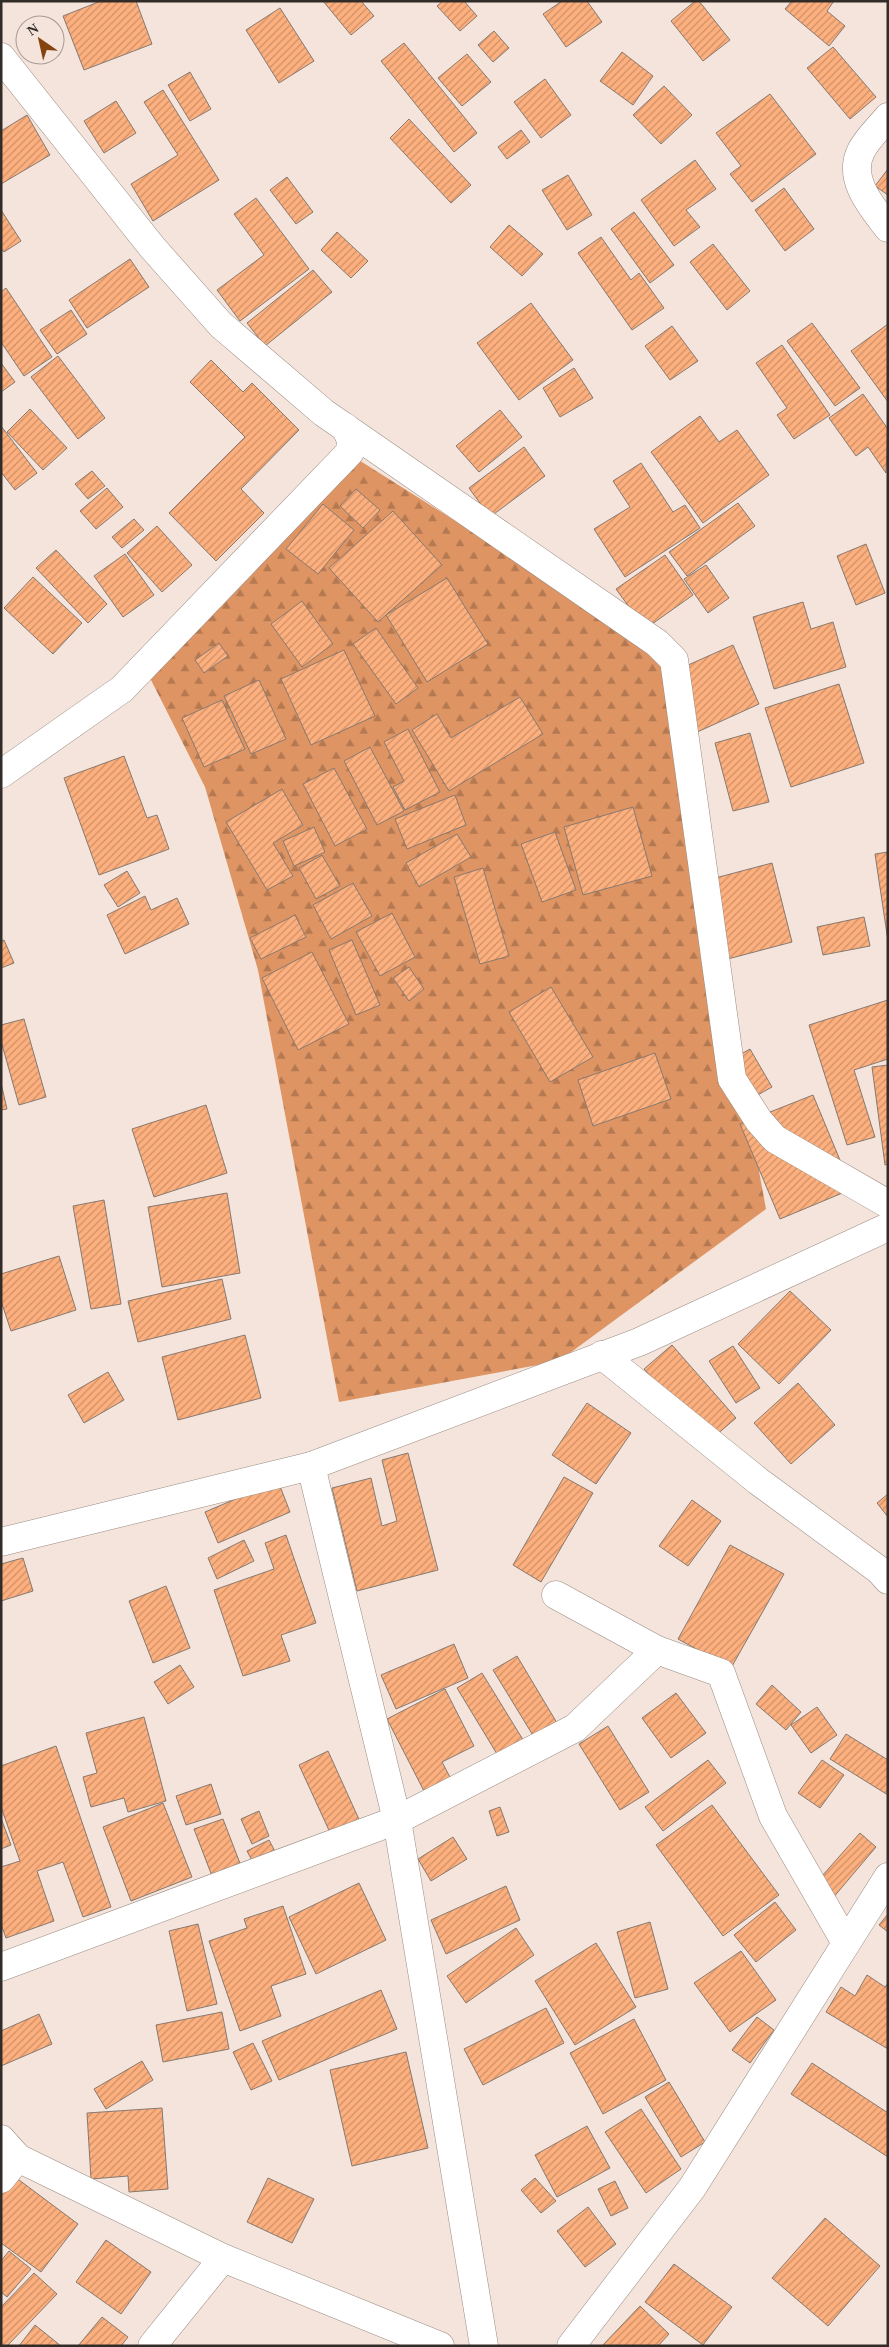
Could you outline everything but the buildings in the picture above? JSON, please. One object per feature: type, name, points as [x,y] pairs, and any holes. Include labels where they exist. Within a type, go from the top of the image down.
[{"type":"street","points":[[1,57],[152,247],[221,325],[345,427],[657,643],[674,660],[732,1079],[759,1121],[775,1139],[888,1204]]},
{"type":"street","points":[[888,117],[861,151],[857,167],[863,196],[888,228]]},
{"type":"street","points":[[1,774],[122,689],[350,452],[351,440],[345,427]]},
{"type":"street","points":[[1,1542],[311,1466],[639,1342],[888,1227]]},
{"type":"street","points":[[602,1355],[758,1481],[879,1570],[888,1580]]},
{"type":"street","points":[[311,1466],[398,1820],[484,2346]]},
{"type":"street","points":[[556,1595],[657,1650],[721,1673],[773,1816],[846,1943]]},
{"type":"street","points":[[1,1967],[398,1820],[575,1728],[657,1650]]},
{"type":"street","points":[[571,2346],[692,2188],[888,1877]]},
{"type":"street","points":[[1,2180],[10,2148],[223,2258],[440,2346]]},
{"type":"street","points":[[152,2346],[223,2258]]},
{"type":"green space","points":[[354,457],[663,652],[766,1209],[559,1361],[339,1402],[258,970],[205,787],[150,678]]}]
